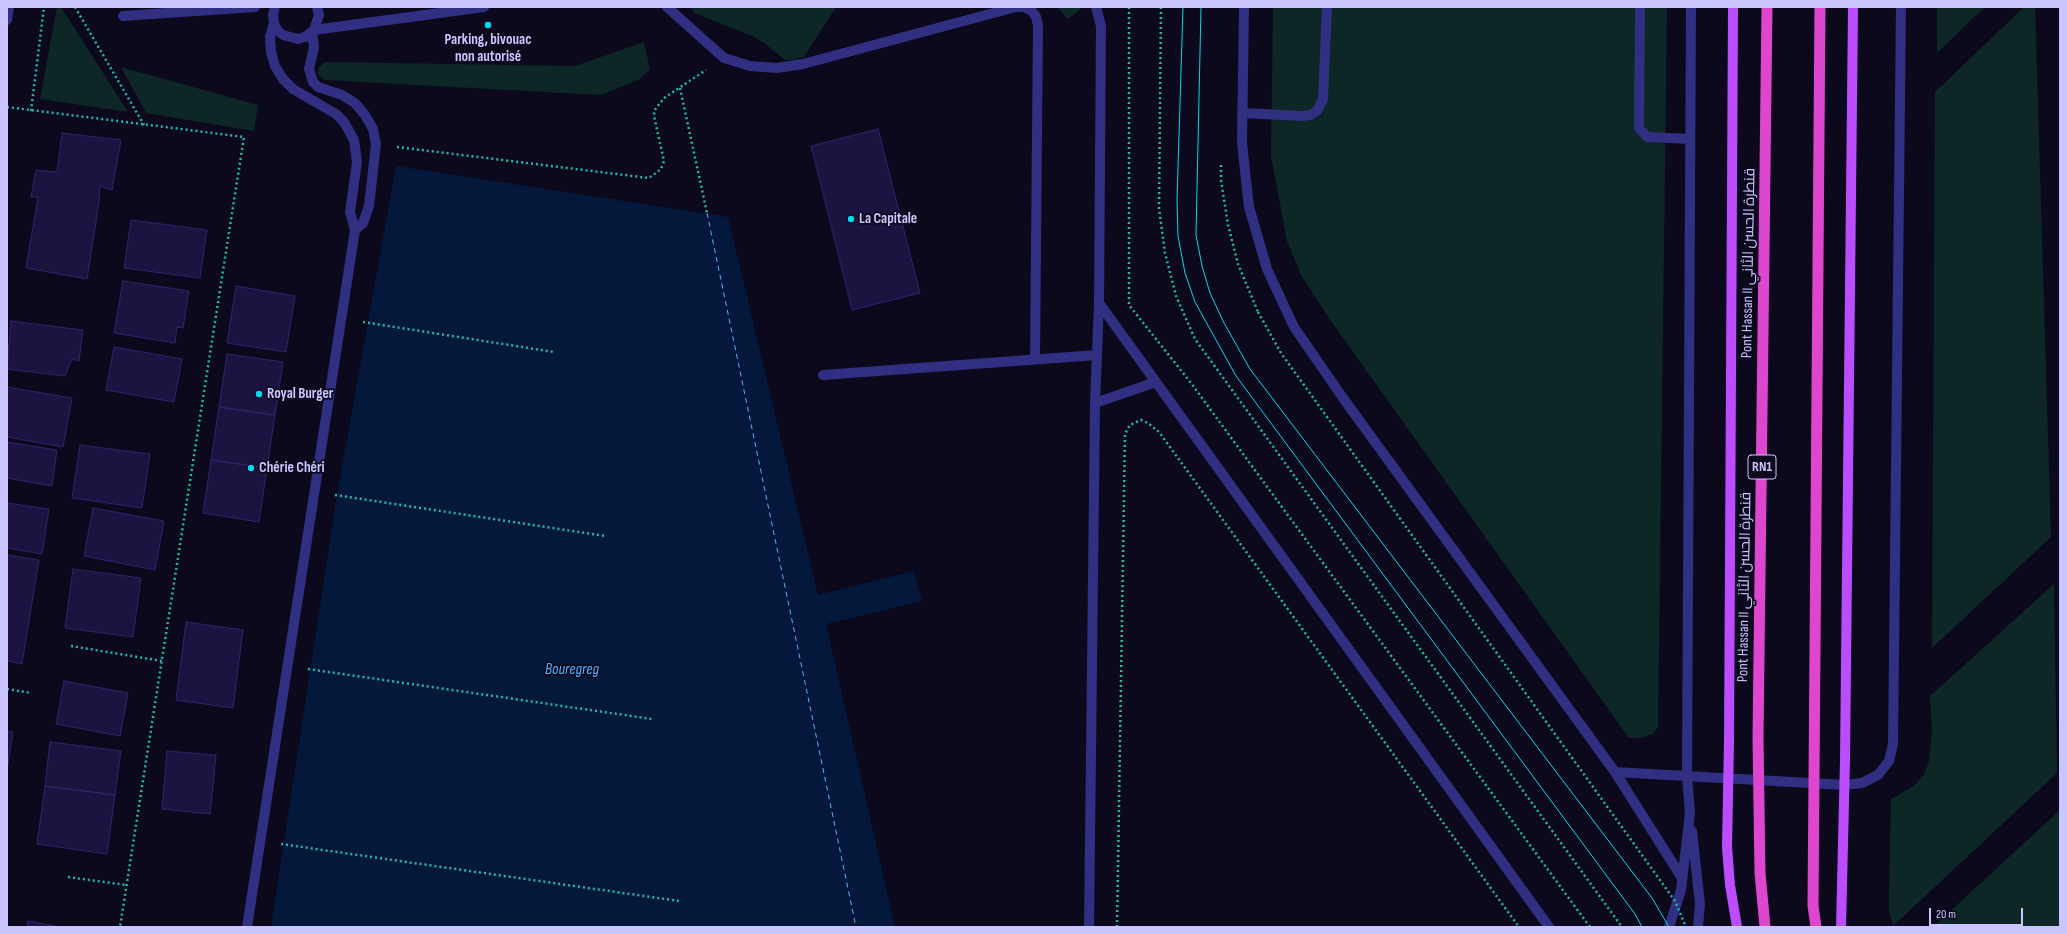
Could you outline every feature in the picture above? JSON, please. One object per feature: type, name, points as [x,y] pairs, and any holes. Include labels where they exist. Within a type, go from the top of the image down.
[{"type":"highway","name":"Pont Hassan II قنطرة الحسن الثاني","points":[[1765,927],[1760,873],[1758,737],[1767,7]]},
{"type":"highway","points":[[1816,927],[1813,906],[1820,7]]},
{"type":"main road","points":[[1733,7],[1728,847],[1730,884],[1737,927]]},
{"type":"main road","points":[[1841,927],[1845,760],[1853,7]]},
{"type":"street","points":[[7,20],[9,7]]},
{"type":"street","points":[[123,16],[255,7]]},
{"type":"street","points":[[275,7],[272,14],[274,23],[283,36],[290,38],[306,37],[313,31],[484,7]]},
{"type":"street","points":[[317,7],[319,15],[313,31],[314,47],[309,70],[313,82],[318,87],[342,95],[355,103],[369,122],[376,144],[369,206],[363,223],[355,230]]},
{"type":"street","points":[[667,7],[724,58],[750,66],[777,68],[803,64],[1016,7],[1024,7],[1032,11],[1036,17],[1038,25],[1035,359]]},
{"type":"street","points":[[1089,927],[1095,403],[1099,303],[1101,26],[1096,7]]},
{"type":"street","points":[[1244,7],[1242,143],[1249,207],[1266,269],[1294,327],[1343,398],[1615,772],[1682,878]]},
{"type":"street","points":[[1242,113],[1302,116],[1310,115],[1318,111],[1323,99],[1327,7]]},
{"type":"street","points":[[1640,7],[1639,128],[1647,137],[1690,139]]},
{"type":"street","points":[[1691,7],[1687,776],[1700,904],[1698,927]]},
{"type":"street","points":[[1615,772],[1845,785],[1862,783],[1878,775],[1889,761],[1893,744],[1901,7]]},
{"type":"street","points":[[247,927],[355,230],[350,212],[357,162],[354,140],[344,122],[336,114],[299,93],[283,79],[275,66],[271,52],[270,37],[274,23]]},
{"type":"street","points":[[1099,303],[1549,927]]},
{"type":"street","points":[[823,375],[1097,355]]},
{"type":"street","points":[[1095,403],[1156,382]]},
{"type":"street","points":[[1669,927],[1682,878],[1690,813]]},
{"type":"path","points":[[31,110],[44,7]]},
{"type":"path","points":[[75,7],[145,126]]},
{"type":"path","points":[[1129,7],[1130,305],[1191,383],[1590,927]]},
{"type":"path","points":[[1161,7],[1159,208],[1165,253],[1176,296],[1195,339],[1622,927]]},
{"type":"path","points":[[376,144],[649,178],[661,169],[664,161],[654,111],[664,98],[724,58]]},
{"type":"path","points":[[680,88],[707,213]]},
{"type":"path","points":[[7,107],[244,138],[120,927]]},
{"type":"path","points":[[1258,312],[1281,353],[1294,372],[1675,901],[1686,927]]},
{"type":"path","points":[[368,323],[554,352]]},
{"type":"path","points":[[1117,927],[1125,434],[1130,425],[1141,420],[1148,423],[1159,432],[1519,927]]},
{"type":"path","points":[[337,495],[605,536]]},
{"type":"path","points":[[71,646],[162,661]]},
{"type":"path","points":[[311,669],[652,719]]},
{"type":"path","points":[[7,689],[32,693]]},
{"type":"path","points":[[284,844],[678,901]]},
{"type":"path","points":[[68,877],[126,885]]},
{"type":"green space","points":[[57,7],[61,7],[128,112],[40,99]]},
{"type":"green space","points":[[691,7],[836,7],[804,57],[785,60],[764,43],[750,35],[694,13]]},
{"type":"green space","points":[[1057,7],[1081,7],[1082,8],[1068,19]]},
{"type":"green space","points":[[1273,7],[1667,7],[1658,727],[1653,734],[1641,738],[1629,738],[1333,324],[1302,277],[1287,241],[1271,156]]},
{"type":"green space","points":[[1937,7],[1985,7],[1937,53]]},
{"type":"green space","points":[[2024,7],[2035,7],[2051,537],[1932,648],[1935,92]]},
{"type":"green space","points":[[644,42],[650,69],[640,79],[601,95],[325,80],[319,76],[318,72],[319,67],[326,62],[575,66]]},
{"type":"green space","points":[[121,67],[258,105],[254,131],[146,113]]},
{"type":"green space","points":[[2054,584],[2057,773],[1893,926],[1889,911],[1891,799],[1915,785],[1924,774],[1929,761],[1932,731],[1930,696]]},
{"type":"green space","points":[[2060,810],[2060,927],[1933,927]]},
{"type":"water","name":"Bouregreg","points":[[396,166],[728,217],[818,595],[914,571],[922,601],[826,624],[895,927],[271,927],[337,495]]},
{"type":"building","points":[[878,129],[920,293],[852,310],[811,146]]},
{"type":"building","points":[[62,133],[121,140],[112,190],[100,186],[99,202],[87,279],[26,268],[38,197],[31,197],[36,170],[57,172]]},
{"type":"building","points":[[131,220],[207,230],[200,278],[124,268]]},
{"type":"building","points":[[123,281],[189,291],[183,328],[177,327],[175,343],[114,333]]},
{"type":"building","points":[[236,286],[295,296],[286,352],[227,343]]},
{"type":"building","points":[[11,321],[83,330],[79,361],[72,359],[65,376],[7,369]]},
{"type":"building","points":[[114,347],[182,359],[174,402],[106,390]]},
{"type":"building","points":[[227,354],[283,362],[275,415],[219,407]]},
{"type":"building","points":[[7,387],[72,398],[63,447],[7,437]]},
{"type":"building","points":[[219,407],[275,415],[267,468],[211,460]]},
{"type":"building","points":[[7,442],[57,450],[52,486],[7,478]]},
{"type":"building","points":[[80,445],[150,454],[142,508],[72,498]]},
{"type":"building","points":[[211,460],[267,468],[259,522],[203,513]]},
{"type":"building","points":[[7,503],[49,509],[42,554],[7,548]]},
{"type":"building","points":[[93,508],[164,521],[155,570],[84,556]]},
{"type":"building","points":[[7,555],[39,560],[22,664],[7,661]]},
{"type":"building","points":[[73,569],[141,578],[133,637],[65,628]]},
{"type":"building","points":[[186,622],[243,630],[233,708],[176,700]]},
{"type":"building","points":[[64,681],[128,693],[120,736],[56,724]]},
{"type":"building","points":[[7,731],[13,732],[7,771]]},
{"type":"building","points":[[50,742],[121,751],[115,795],[45,786]]},
{"type":"building","points":[[167,751],[216,755],[210,814],[162,809]]},
{"type":"building","points":[[45,786],[115,795],[107,854],[37,844]]},
{"type":"building","points":[[28,921],[60,927],[27,927]]},
{"type":"ferry route","points":[[707,213],[856,927]]},
{"type":"tram line","points":[[1183,7],[1177,200],[1178,236],[1185,273],[1195,302],[1236,376],[1635,914],[1642,927]]},
{"type":"tram line","points":[[1201,7],[1196,235],[1202,266],[1210,293],[1224,323],[1250,369],[1652,898],[1669,927]]},
{"type":"place","name":"Parking, bivouac non autorisé","points":[[488,25]]},
{"type":"place","name":"La Capitale","points":[[851,219]]},
{"type":"place","name":"Royal Burger","points":[[259,394]]},
{"type":"place","name":"Chérie Chéri","points":[[251,468]]}]
